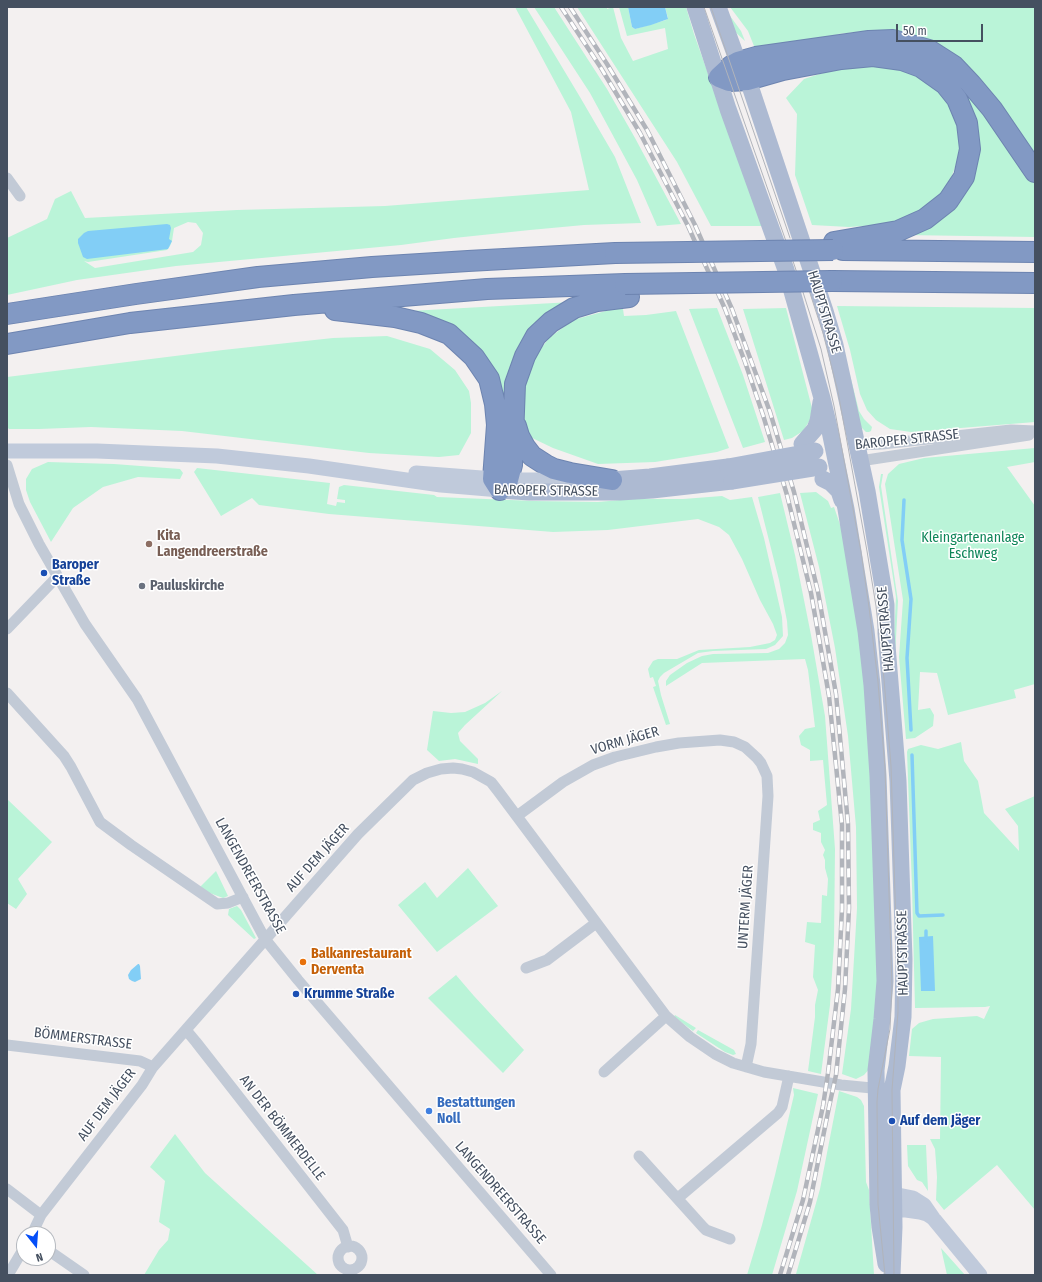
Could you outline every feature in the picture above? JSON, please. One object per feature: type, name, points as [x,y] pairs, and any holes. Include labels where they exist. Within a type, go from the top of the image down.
[{"type":"highway","points":[[834,246],[898,231],[925,219],[948,201],[964,177],[970,149],[967,123],[956,99],[945,84],[921,67],[902,60],[873,56],[840,59],[784,70],[748,80],[729,81],[719,77],[738,62],[756,57],[869,41],[893,40],[929,50],[954,66],[971,84],[992,109],[1035,172]]},
{"type":"highway","points":[[7,314],[136,294],[258,278],[461,261],[616,254],[779,251],[834,246],[1035,252]]},
{"type":"highway","points":[[7,344],[130,323],[294,305],[486,289],[627,290],[737,282],[832,281],[1035,283]]},
{"type":"highway","points":[[501,483],[512,465],[515,384],[525,356],[536,336],[551,322],[574,308],[627,290]]},
{"type":"highway","points":[[294,305],[395,317],[422,323],[449,334],[465,347],[489,379],[496,404],[501,483]]},
{"type":"highway","points":[[514,420],[525,448],[532,456],[546,465],[554,469],[570,473],[612,480]]},
{"type":"main road","name":"HAUPTSTRASSE","points":[[695,7],[719,77],[728,109],[786,270],[822,398],[846,509],[866,630],[872,685],[878,776],[885,981],[876,1070],[884,1090],[894,1194],[892,1275]]},
{"type":"main road","name":"HAUPTSTRASSE","points":[[718,7],[738,62],[748,80],[825,311],[843,378],[868,491],[886,605],[886,632],[898,781],[904,959],[904,1017],[897,1066],[884,1090],[878,1204],[880,1233],[888,1275]]},
{"type":"main road","points":[[812,443],[822,398]]},
{"type":"main road","name":"BAROPER STRASSE","points":[[782,465],[812,443],[859,453]]},
{"type":"main road","name":"BAROPER STRASSE","points":[[7,451],[103,451],[217,456],[309,466],[441,485],[612,480],[730,474]]},
{"type":"main road","name":"BAROPER STRASSE","points":[[501,483],[530,492],[620,492],[652,490],[782,465],[821,473],[859,453]]},
{"type":"main road","name":"HAUPTSTRASSE","points":[[821,473],[839,491],[846,509]]},
{"type":"main road","points":[[878,1204],[894,1194],[917,1199],[928,1210],[980,1275]]},
{"type":"main road","points":[[878,1204],[894,1210],[920,1212],[933,1218]]},
{"type":"street","points":[[7,178],[20,196]]},
{"type":"street","name":"BAROPER STRASSE","points":[[859,453],[1011,430],[1035,432]]},
{"type":"street","name":"BAROPER STRASSE","points":[[859,453],[1012,438],[1035,432]]},
{"type":"street","name":"LANGENDREERSTRASSE","points":[[7,465],[19,504],[39,544],[85,624],[137,699],[265,939],[298,980],[551,1275]]},
{"type":"street","points":[[7,629],[57,577]]},
{"type":"street","points":[[7,693],[64,756],[100,822],[217,904],[228,903],[243,897]]},
{"type":"street","name":"VORM JÄGER","points":[[517,816],[563,782],[593,765],[615,757],[667,744],[706,740],[734,742],[752,752]]},
{"type":"street","name":"UNTERM JÄGER","points":[[746,1067],[751,1044],[768,796],[767,776],[761,763],[752,752]]},
{"type":"street","name":"AUF DEM JÄGER","points":[[36,1226],[41,1215],[142,1085],[153,1067],[358,834],[413,780],[427,773],[441,769],[453,768],[473,772],[491,782],[666,1016],[690,1037],[715,1054],[733,1063],[764,1072],[841,1085],[884,1090]]},
{"type":"street","points":[[526,968],[547,960],[596,923]]},
{"type":"street","points":[[604,1072],[666,1016]]},
{"type":"street","name":"AN DER BÖMMERDELLE","points":[[186,1030],[343,1230],[348,1247]]},
{"type":"street","name":"BÖMMERSTRASSE","points":[[7,1045],[140,1061],[153,1067]]},
{"type":"street","points":[[678,1198],[778,1113],[782,1107],[789,1076]]},
{"type":"street","points":[[639,1156],[706,1230],[730,1239]]},
{"type":"street","points":[[7,1189],[41,1215]]},
{"type":"street","points":[[56,1256],[84,1275]]},
{"type":"street","points":[[8,1275],[16,1262]]},
{"type":"green space","points":[[515,7],[526,7],[615,157],[641,223],[584,225],[454,238],[401,245],[176,266],[77,280],[7,295],[7,238],[47,219],[55,199],[71,191],[85,218],[237,210],[385,206],[589,190],[571,112]],"holes":[[[188,222],[196,223],[203,233],[201,245],[193,252],[95,268],[84,261],[88,262],[167,250],[172,241],[174,228]]]},
{"type":"green space","points":[[534,7],[554,7],[607,89],[681,224],[657,226],[637,180],[590,93]]},
{"type":"green space","points":[[577,7],[607,7],[607,9],[613,7],[621,38],[633,61],[668,49],[665,28],[627,36],[619,7],[628,7],[632,27],[635,29],[666,20],[668,18],[665,7],[686,7],[694,34],[762,226],[711,226],[677,162]]},
{"type":"green space","points":[[730,7],[1035,7],[1035,157],[1024,144],[993,95],[974,73],[896,31],[866,31],[838,34],[837,36],[771,48],[754,46],[748,31]]},
{"type":"green space","points":[[728,13],[741,31],[745,41],[733,30]]},
{"type":"green space","points":[[856,66],[882,66],[906,71],[922,76],[939,91],[951,108],[957,124],[960,142],[958,159],[950,181],[942,195],[922,212],[909,218],[877,225],[849,227],[812,225],[795,175],[797,114],[786,98],[804,79],[829,71]]},
{"type":"green space","points":[[946,66],[1035,179],[1035,237],[904,235],[964,187],[966,106]]},
{"type":"green space","points":[[572,302],[539,324],[509,425],[503,396],[410,311]]},
{"type":"green space","points":[[837,306],[1035,308],[1035,422],[911,432],[890,429],[876,420],[867,410],[860,394],[850,350]]},
{"type":"green space","points":[[717,308],[743,375],[765,442],[743,448],[689,309]]},
{"type":"green space","points":[[786,308],[812,408],[810,420],[803,431],[792,438],[784,440],[743,309]]},
{"type":"green space","points":[[613,309],[623,309],[624,316],[676,311],[729,448],[717,452],[655,462],[598,464],[553,448],[528,436],[523,421],[523,398],[528,372],[534,358],[549,338],[573,320]]},
{"type":"green space","points":[[387,336],[430,349],[455,370],[469,391],[471,403],[471,433],[459,455],[439,457],[369,453],[182,431],[91,427],[9,429],[7,427],[7,377],[333,338]]},
{"type":"green space","points":[[849,371],[859,411],[872,427],[871,431],[869,432],[866,432],[860,426]]},
{"type":"green space","name":"Kleingartenanlage Eschweg","points":[[1035,448],[1035,462],[1007,467],[1035,506],[1035,684],[1014,690],[1016,698],[948,715],[937,673],[920,672],[918,710],[930,708],[934,715],[933,726],[915,738],[906,739],[899,657],[903,600],[885,484],[888,474],[899,464],[924,458]]},
{"type":"green space","points":[[48,462],[114,464],[180,469],[183,473],[180,479],[138,477],[103,487],[73,508],[51,542],[30,502],[26,490],[26,479],[32,469]]},
{"type":"green space","points":[[197,468],[330,483],[327,504],[336,506],[337,502],[345,503],[345,500],[337,499],[339,487],[344,485],[434,495],[437,497],[535,501],[598,502],[631,499],[683,499],[722,496],[730,500],[752,497],[764,538],[782,617],[783,636],[775,645],[766,649],[698,653],[664,673],[658,681],[670,724],[666,725],[653,687],[656,686],[653,677],[650,678],[648,669],[653,661],[658,659],[677,659],[699,650],[750,647],[770,643],[775,640],[777,635],[742,559],[729,535],[719,527],[698,519],[608,530],[553,532],[329,514],[259,505],[252,498],[221,516],[194,472]]},
{"type":"green space","points":[[881,474],[883,474],[881,486],[898,601],[895,657],[893,657],[896,597],[879,487]]},
{"type":"green space","points":[[816,492],[828,501],[831,508],[834,507],[845,539],[859,623],[869,718],[879,979],[871,1067],[864,1075],[856,1079],[842,1074],[851,1009],[857,908],[856,827],[848,736],[835,648],[819,567],[800,493]]},
{"type":"green space","points":[[780,493],[795,555],[825,716],[835,849],[834,943],[830,1005],[821,1074],[808,1071],[818,990],[813,977],[815,945],[805,942],[807,922],[821,923],[822,895],[827,896],[828,879],[823,855],[825,850],[821,842],[821,833],[813,830],[813,823],[820,820],[818,811],[827,805],[823,760],[810,761],[810,750],[801,745],[799,736],[805,729],[815,727],[808,670],[805,659],[702,663],[666,686],[666,681],[670,675],[687,663],[702,656],[713,654],[768,653],[779,649],[785,643],[788,635],[787,621],[779,580],[758,497]]},
{"type":"green space","points":[[502,691],[458,733],[460,741],[478,759],[478,764],[455,759],[439,761],[427,750],[433,711],[451,713],[465,712],[485,703]]},
{"type":"green space","points":[[961,742],[964,761],[978,781],[984,813],[1019,851],[1018,826],[1005,809],[1035,796],[1035,1210],[997,1165],[944,1210],[936,1200],[937,1177],[935,1149],[930,1139],[940,1139],[941,1057],[909,1056],[912,1029],[919,1023],[933,1019],[977,1016],[984,1019],[990,1006],[915,1008],[907,752],[908,749],[921,745],[938,749]]},
{"type":"green space","points":[[7,799],[52,842],[18,879],[27,894],[16,909],[7,903]]},
{"type":"green space","points":[[468,868],[498,906],[437,952],[398,905],[425,882],[437,898]]},
{"type":"green space","points":[[216,871],[228,896],[223,898],[207,892],[200,887]]},
{"type":"green space","points":[[237,906],[241,910],[256,938],[254,939],[228,915],[229,909]]},
{"type":"green space","points":[[456,975],[524,1050],[503,1073],[428,998]]},
{"type":"green space","points":[[675,1015],[696,1028],[693,1031],[674,1017]]},
{"type":"green space","points":[[698,1030],[734,1050],[736,1054],[733,1055],[725,1052],[696,1033]]},
{"type":"green space","points":[[793,1088],[818,1094],[797,1191],[772,1275],[747,1275],[775,1175],[794,1095]]},
{"type":"green space","points":[[839,1091],[857,1097],[861,1100],[864,1106],[866,1182],[869,1190],[874,1275],[796,1274],[820,1189]]},
{"type":"green space","points":[[175,1134],[205,1173],[318,1275],[144,1275],[159,1250],[168,1240],[170,1229],[159,1222],[165,1181],[150,1167]]},
{"type":"green space","points":[[907,1145],[926,1145],[928,1191],[922,1182],[917,1180],[908,1166]]},
{"type":"green space","points":[[941,1248],[965,1275],[947,1275]]},
{"type":"water","points":[[628,7],[665,7],[668,19],[635,29],[632,27]]},
{"type":"water","points":[[167,224],[170,225],[171,228],[169,239],[172,241],[168,249],[87,259],[83,257],[78,243],[78,239],[88,231]]},
{"type":"water","points":[[933,936],[935,991],[921,991],[919,937]]},
{"type":"water","points":[[138,964],[140,966],[141,979],[135,982],[129,979],[128,975]]},
{"type":"waterway","points":[[904,500],[902,540],[911,599],[907,658],[911,730]]},
{"type":"waterway","points":[[912,755],[917,913],[919,916],[943,915]]},
{"type":"waterway","points":[[926,931],[926,940]]},
{"type":"tram line","points":[[704,7],[795,267],[821,349],[834,406],[861,552],[869,607],[878,682],[885,768],[892,986],[890,1029],[878,1089],[877,1102],[878,1204],[885,1275]]},
{"type":"tram line","points":[[711,7],[790,238]]},
{"type":"tram line","points":[[806,281],[823,333],[838,392],[876,606],[884,679],[891,766],[898,990],[898,1012],[892,1090],[894,1275]]},
{"type":"railway","points":[[561,7],[601,68],[640,133],[688,226],[725,309],[763,415],[787,495],[811,593],[829,696],[842,825],[842,909],[838,989],[823,1106],[803,1200],[780,1275]]},
{"type":"railway","points":[[570,7],[647,130],[695,225],[732,309],[770,412],[794,492],[818,592],[836,694],[848,824],[849,908],[845,989],[836,1075],[810,1202],[788,1275]]},
{"type":"place","name":"Kita Langendreerstraße","points":[[149,544]]},
{"type":"place","name":"Baroper Straße","points":[[44,573]]},
{"type":"place","name":"Pauluskirche","points":[[142,586]]},
{"type":"place","name":"Balkanrestaurant Derventa","points":[[303,962]]},
{"type":"place","name":"Krumme Straße","points":[[296,994]]},
{"type":"place","name":"Bestattungen Noll","points":[[429,1111]]},
{"type":"place","name":"Auf dem Jäger","points":[[892,1121]]}]
